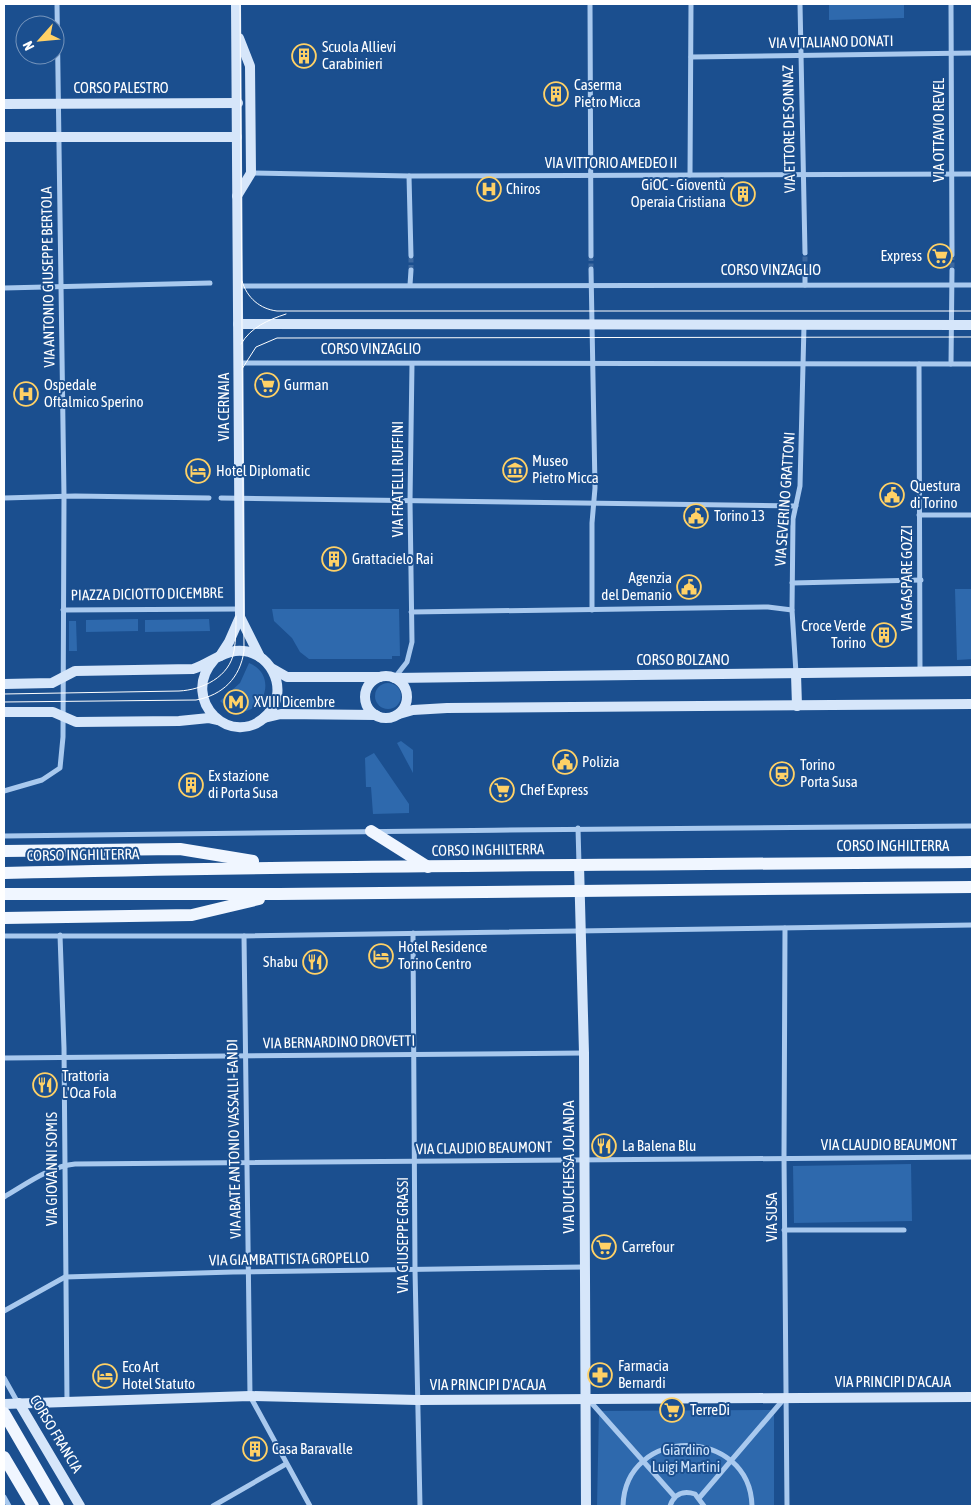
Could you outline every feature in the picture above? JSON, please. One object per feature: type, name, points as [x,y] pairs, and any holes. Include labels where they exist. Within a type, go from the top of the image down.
[{"type":"main road","points":[[371,831],[428,867]]},
{"type":"main road","points":[[4,851],[180,849],[283,866]]},
{"type":"main road","name":"CORSO INGHILTERRA","points":[[4,873],[283,866],[428,867],[972,862]]},
{"type":"main road","points":[[4,894],[279,894],[972,887]]},
{"type":"main road","points":[[4,918],[186,916],[279,894]]},
{"type":"main road","points":[[4,1413],[58,1506]]},
{"type":"main road","points":[[4,1457],[33,1506]]},
{"type":"street","name":"VIA ANTONIO GIUSEPPE BERTOLA","points":[[57,4],[64,496],[63,610]]},
{"type":"street","name":"VIA CERNAIA","points":[[217,659],[230,642],[240,613],[236,4]]},
{"type":"street","points":[[590,4],[591,256]]},
{"type":"street","points":[[690,176],[691,4]]},
{"type":"street","name":"VIA ETTORE DE SONNAZ","points":[[800,4],[804,253]]},
{"type":"street","name":"VIA OTTAVIO REVEL","points":[[951,4],[952,255]]},
{"type":"street","name":"VIA CERNAIA","points":[[236,29],[250,66],[251,173]]},
{"type":"street","name":"VIA VITALIANO DONATI","points":[[691,57],[972,53]]},
{"type":"street","name":"CORSO PALESTRO","points":[[4,104],[238,103]]},
{"type":"street","points":[[4,137],[237,137]]},
{"type":"street","points":[[237,196],[251,173]]},
{"type":"street","name":"VIA VITTORIO AMEDEO II","points":[[251,173],[409,176],[972,174]]},
{"type":"street","points":[[409,176],[411,256]]},
{"type":"street","points":[[591,269],[594,364],[592,610]]},
{"type":"street","points":[[804,269],[805,285]]},
{"type":"street","points":[[410,285],[411,270]]},
{"type":"street","points":[[951,364],[952,270]]},
{"type":"street","points":[[4,288],[210,283]]},
{"type":"street","name":"CORSO VINZAGLIO","points":[[238,286],[972,285]]},
{"type":"street","name":"CORSO VINZAGLIO","points":[[238,324],[972,325]]},
{"type":"street","name":"VIA SEVERINO GRATTONI","points":[[796,674],[792,610],[792,519],[800,486],[804,324]]},
{"type":"street","name":"CORSO VINZAGLIO","points":[[238,363],[972,364]]},
{"type":"street","name":"VIA FRATELLI RUFFINI","points":[[389,678],[407,662],[412,642],[410,501],[412,364]]},
{"type":"street","name":"VIA GASPARE GOZZI","points":[[919,364],[920,672]]},
{"type":"street","points":[[4,498],[64,496],[209,498]]},
{"type":"street","points":[[221,498],[796,506]]},
{"type":"street","points":[[919,515],[972,515]]},
{"type":"street","points":[[792,583],[921,580]]},
{"type":"street","points":[[411,612],[768,607],[792,610]]},
{"type":"street","name":"PIAZZA DICIOTTO DICEMBRE","points":[[4,791],[42,780],[60,768],[63,716],[63,610],[240,613]]},
{"type":"street","name":"VIA CERNAIA","points":[[240,613],[264,660]]},
{"type":"street","points":[[4,684],[52,683],[75,671],[193,669],[234,651],[244,651],[264,660],[276,680],[277,695],[272,708],[263,718],[253,724],[242,727],[227,725],[209,718],[179,721],[76,722],[47,712],[4,712]]},
{"type":"street","points":[[217,659],[204,678],[202,694],[206,706],[218,720]]},
{"type":"street","name":"CORSO BOLZANO","points":[[264,660],[277,673],[287,677],[389,678],[972,671]]},
{"type":"street","points":[[796,674],[797,706]]},
{"type":"street","points":[[376,716],[367,704],[366,691],[373,681],[389,678],[403,686],[406,694],[406,703],[399,714]]},
{"type":"street","points":[[263,718],[281,714],[376,716],[386,718],[413,710],[447,708],[972,704]]},
{"type":"street","name":"CORSO INGHILTERRA","points":[[4,836],[578,828],[972,826]]},
{"type":"street","name":"VIA DUCHESSA JOLANDA","points":[[578,828],[584,1053],[584,1267],[588,1399],[586,1506]]},
{"type":"street","points":[[4,936],[244,936],[972,925]]},
{"type":"street","name":"VIA SUSA","points":[[785,928],[784,1230],[787,1506]]},
{"type":"street","name":"VIA GIUSEPPE GRASSI","points":[[413,933],[415,1270],[420,1506]]},
{"type":"street","name":"VIA GIOVANNI SOMIS","points":[[60,935],[64,1058],[67,1402]]},
{"type":"street","name":"VIA ABATE ANTONIO VASSALLI-EANDI","points":[[244,936],[250,1396],[310,1506]]},
{"type":"street","name":"VIA BERNARDINO DROVETTI","points":[[4,1058],[584,1053]]},
{"type":"street","name":"VIA CLAUDIO BEAUMONT","points":[[4,1197],[65,1165],[415,1162],[584,1158],[972,1157]]},
{"type":"street","points":[[784,1230],[904,1230]]},
{"type":"street","name":"VIA GIAMBATTISTA GROPELLO","points":[[4,1311],[65,1277],[248,1271],[584,1267]]},
{"type":"street","name":"CORSO FRANCIA","points":[[4,1378],[80,1506]]},
{"type":"street","name":"VIA PRINCIPI D'ACAJA","points":[[4,1404],[250,1396],[417,1400],[972,1397]]},
{"type":"street","points":[[700,1497],[785,1397]]},
{"type":"street","points":[[588,1399],[675,1497]]},
{"type":"street","points":[[623,1506],[623,1497],[630,1478],[644,1461],[659,1450],[677,1445],[696,1445],[714,1450],[730,1460],[744,1477],[752,1498],[752,1506]]},
{"type":"street","points":[[213,1506],[286,1464]]},
{"type":"street","points":[[670,1506],[675,1497],[685,1492],[700,1497],[704,1506]]},
{"type":"street","points":[[4,1497],[9,1506]]},
{"type":"green space","points":[[829,4],[904,4],[904,18],[829,20]]},
{"type":"green space","points":[[955,589],[972,589],[972,659],[957,660]]},
{"type":"green space","points":[[272,609],[399,609],[400,656],[392,656],[392,659],[309,659],[300,652],[292,638],[274,621]]},
{"type":"green space","points":[[138,619],[138,631],[86,632],[86,620]]},
{"type":"green space","points":[[209,619],[210,631],[145,632],[145,620]]},
{"type":"green space","points":[[69,621],[76,621],[77,651],[69,651]]},
{"type":"green space","points":[[249,663],[258,669],[264,677],[264,695],[252,709],[242,712],[231,711],[220,701],[240,683]]},
{"type":"green space","points":[[388,683],[397,687],[401,696],[397,705],[388,709],[379,705],[375,696],[379,687]]},
{"type":"green space","points":[[401,741],[413,750],[413,773],[397,743]]},
{"type":"green space","points":[[374,753],[409,804],[409,813],[373,814],[371,787],[366,787],[365,758]]},
{"type":"green space","points":[[911,1164],[912,1221],[794,1223],[793,1166]]},
{"type":"green space","name":"Giardino Luigi Martini","points":[[774,1410],[774,1506],[597,1506],[599,1411]]},
{"type":"tunnel","points":[[805,253],[805,269]]},
{"type":"tunnel","points":[[952,255],[952,270]]},
{"type":"tunnel","points":[[411,256],[411,270]]},
{"type":"tunnel","points":[[591,256],[591,269]]},
{"type":"tram line","points":[[4,702],[196,700],[206,698],[229,684],[242,661],[244,651],[240,4]]},
{"type":"tram line","points":[[242,281],[247,293],[255,302],[265,308],[277,311],[972,311]]},
{"type":"tram line","points":[[241,344],[260,325],[286,314]]},
{"type":"tram line","points":[[242,369],[256,347],[277,338],[972,337]]},
{"type":"tram line","points":[[4,694],[179,691],[197,688],[214,680],[227,668],[234,651],[236,616]]},
{"type":"place","name":"Scuola Allievi Carabinieri","points":[[304,56]]},
{"type":"place","name":"Caserma Pietro Micca","points":[[556,94]]},
{"type":"place","name":"Chiros","points":[[489,189]]},
{"type":"place","name":"GiOC - Gioventù Operaia Cristiana","points":[[743,194]]},
{"type":"place","name":"Express","points":[[940,256]]},
{"type":"place","name":"Gurman","points":[[267,385]]},
{"type":"place","name":"Ospedale Oftalmico Sperino","points":[[26,394]]},
{"type":"place","name":"Museo Pietro Micca","points":[[515,470]]},
{"type":"place","name":"Hotel Diplomatic","points":[[198,471]]},
{"type":"place","name":"Questura di Torino","points":[[892,495]]},
{"type":"place","name":"Torino 13","points":[[696,516]]},
{"type":"place","name":"Grattacielo Rai","points":[[334,559]]},
{"type":"place","name":"Agenzia del Demanio","points":[[689,587]]},
{"type":"place","name":"Croce Verde Torino","points":[[884,635]]},
{"type":"place","name":"XVIII Dicembre","points":[[236,702]]},
{"type":"place","name":"Polizia","points":[[565,762]]},
{"type":"place","name":"Torino Porta Susa","points":[[782,774]]},
{"type":"place","name":"Ex stazione di Porta Susa","points":[[191,785]]},
{"type":"place","name":"Chef Express","points":[[502,790]]},
{"type":"place","name":"Hotel Residence Torino Centro","points":[[381,956]]},
{"type":"place","name":"Shabu","points":[[315,962]]},
{"type":"place","name":"Trattoria L'Oca Fola","points":[[45,1085]]},
{"type":"place","name":"La Balena Blu","points":[[604,1146]]},
{"type":"place","name":"Carrefour","points":[[604,1247]]},
{"type":"place","name":"Farmacia Bernardi","points":[[600,1375]]},
{"type":"place","name":"Eco Art Hotel Statuto","points":[[105,1376]]},
{"type":"place","name":"TerreDi","points":[[672,1410]]},
{"type":"place","name":"Casa Baravalle","points":[[255,1449]]}]
